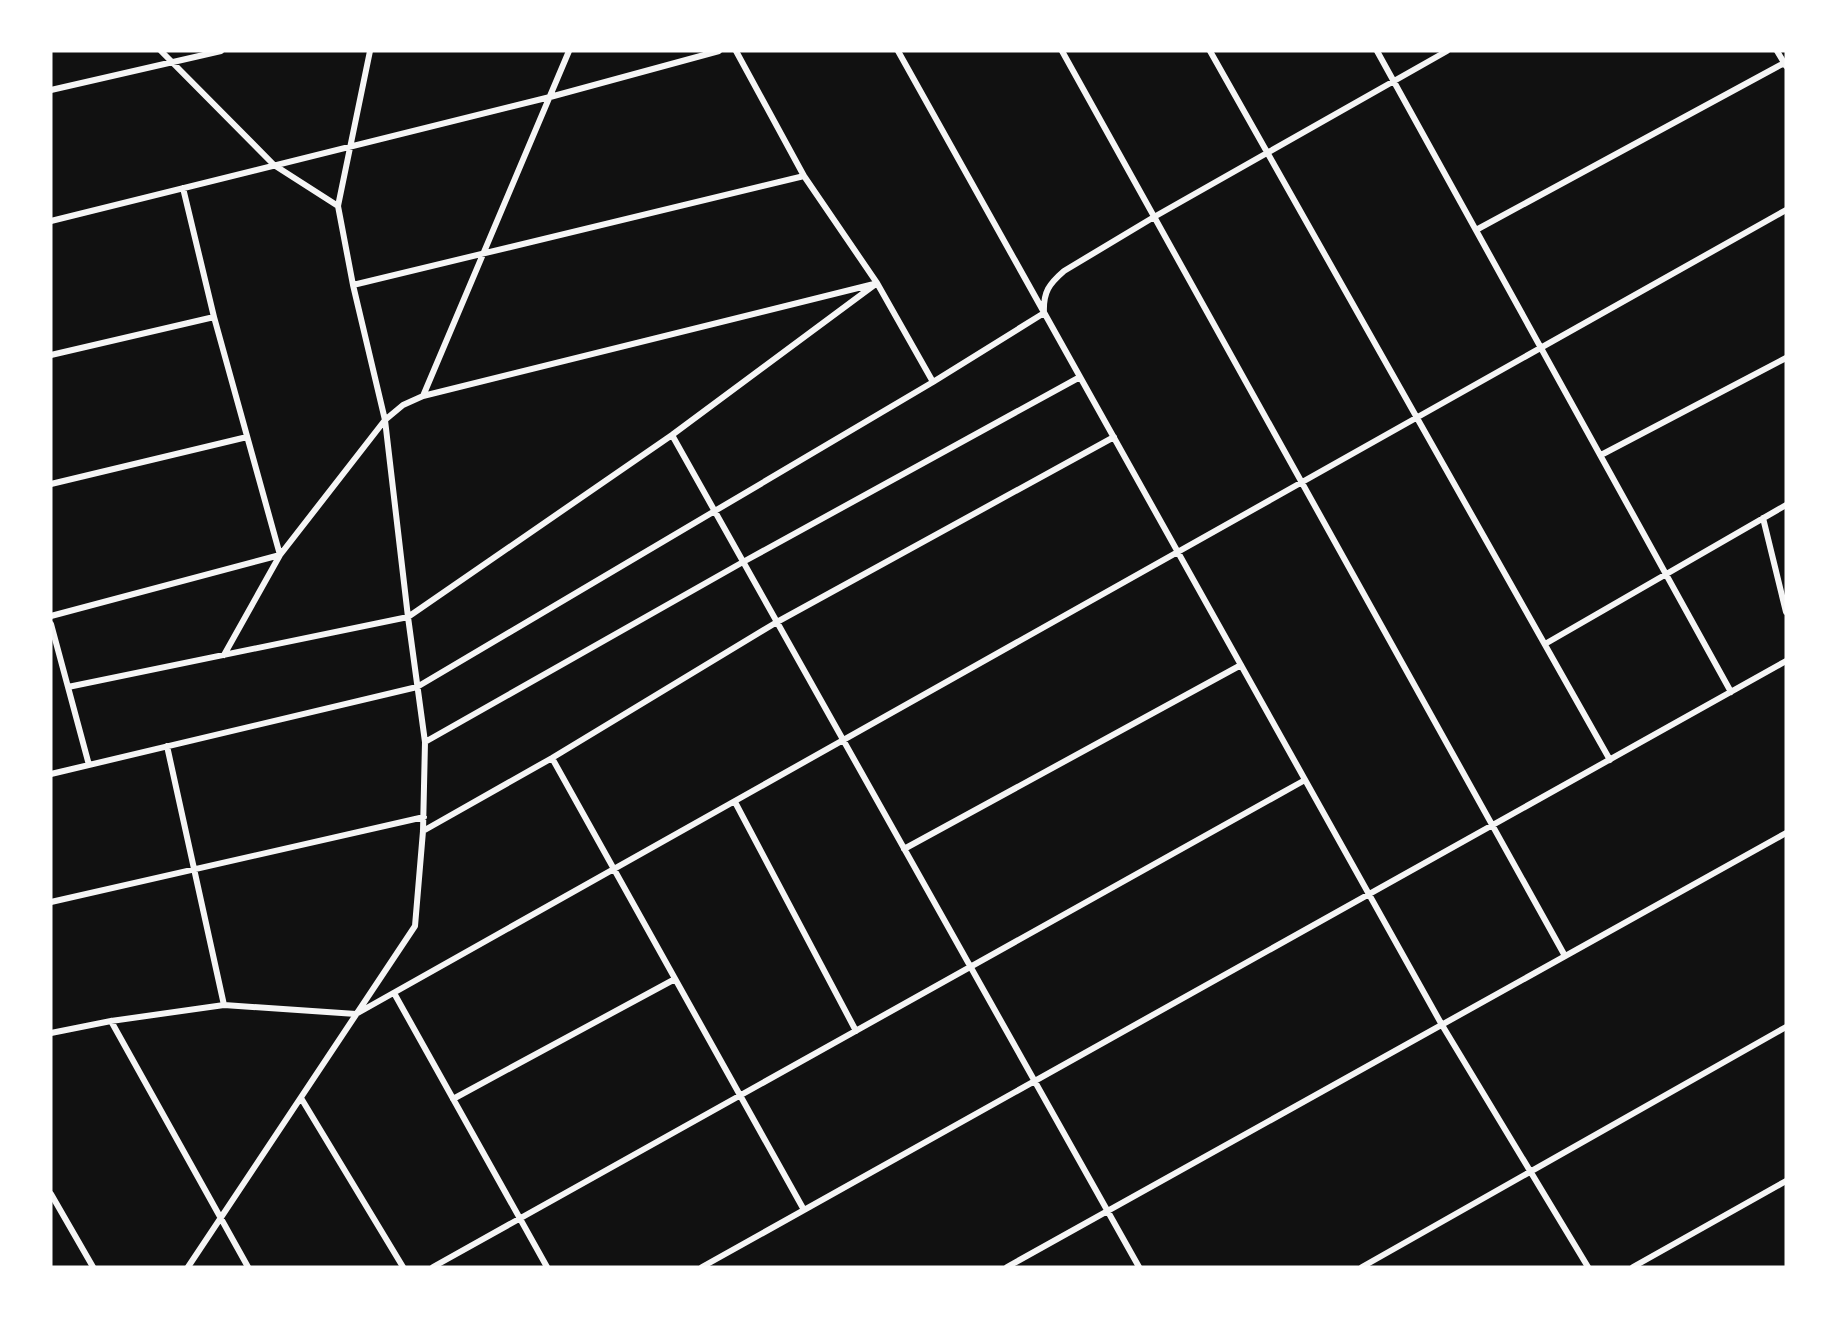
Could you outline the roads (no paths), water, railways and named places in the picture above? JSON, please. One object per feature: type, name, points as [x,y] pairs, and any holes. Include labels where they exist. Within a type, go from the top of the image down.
[{"type":"street","points":[[161,51],[274,165],[338,206]]},
{"type":"street","points":[[51,90],[220,51]]},
{"type":"street","points":[[188,1267],[415,926],[424,817],[425,742],[385,420],[353,285],[338,206],[370,51]]},
{"type":"street","points":[[423,396],[569,51]]},
{"type":"street","points":[[51,220],[550,97],[719,51]]},
{"type":"street","points":[[736,51],[804,176],[877,284],[933,382]]},
{"type":"street","points":[[898,51],[1442,1025],[1587,1267]]},
{"type":"street","points":[[1062,51],[1565,956]]},
{"type":"street","points":[[1210,51],[1610,760]]},
{"type":"street","points":[[1377,51],[1731,692]]},
{"type":"street","points":[[1044,313],[1046,293],[1051,282],[1064,271],[1267,152],[1447,51]]},
{"type":"street","points":[[1476,230],[1785,64],[1777,51]]},
{"type":"street","points":[[353,285],[804,176]]},
{"type":"street","points":[[183,188],[214,317],[280,555]]},
{"type":"street","points":[[51,1033],[111,1021],[224,1005],[356,1014],[1786,210]]},
{"type":"street","points":[[224,655],[280,555],[385,420],[403,405],[423,396],[877,284]]},
{"type":"street","points":[[68,687],[408,617],[672,435],[877,284]]},
{"type":"street","points":[[51,774],[417,687],[933,382],[1044,313]]},
{"type":"street","points":[[51,355],[214,317]]},
{"type":"street","points":[[1600,455],[1786,358]]},
{"type":"street","points":[[425,742],[743,562],[1080,377]]},
{"type":"street","points":[[672,435],[1139,1267]]},
{"type":"street","points":[[51,484],[247,437]]},
{"type":"street","points":[[423,831],[552,758],[777,622],[1114,437]]},
{"type":"street","points":[[1545,644],[1786,505]]},
{"type":"street","points":[[1763,518],[1783,589],[1786,612]]},
{"type":"street","points":[[51,616],[280,555]]},
{"type":"street","points":[[51,624],[89,765]]},
{"type":"street","points":[[702,1267],[1786,661]]},
{"type":"street","points":[[904,849],[1241,665]]},
{"type":"street","points":[[166,746],[224,1005]]},
{"type":"street","points":[[552,758],[804,1210]]},
{"type":"street","points":[[433,1267],[1305,780]]},
{"type":"street","points":[[735,802],[856,1031]]},
{"type":"street","points":[[51,902],[424,817]]},
{"type":"street","points":[[1007,1267],[1786,833]]},
{"type":"street","points":[[453,1099],[675,979]]},
{"type":"street","points":[[394,993],[548,1267]]},
{"type":"street","points":[[111,1021],[248,1267]]},
{"type":"street","points":[[1362,1267],[1786,1027]]},
{"type":"street","points":[[301,1098],[402,1267]]},
{"type":"street","points":[[1633,1267],[1786,1181]]},
{"type":"street","points":[[51,1194],[93,1267]]}]
